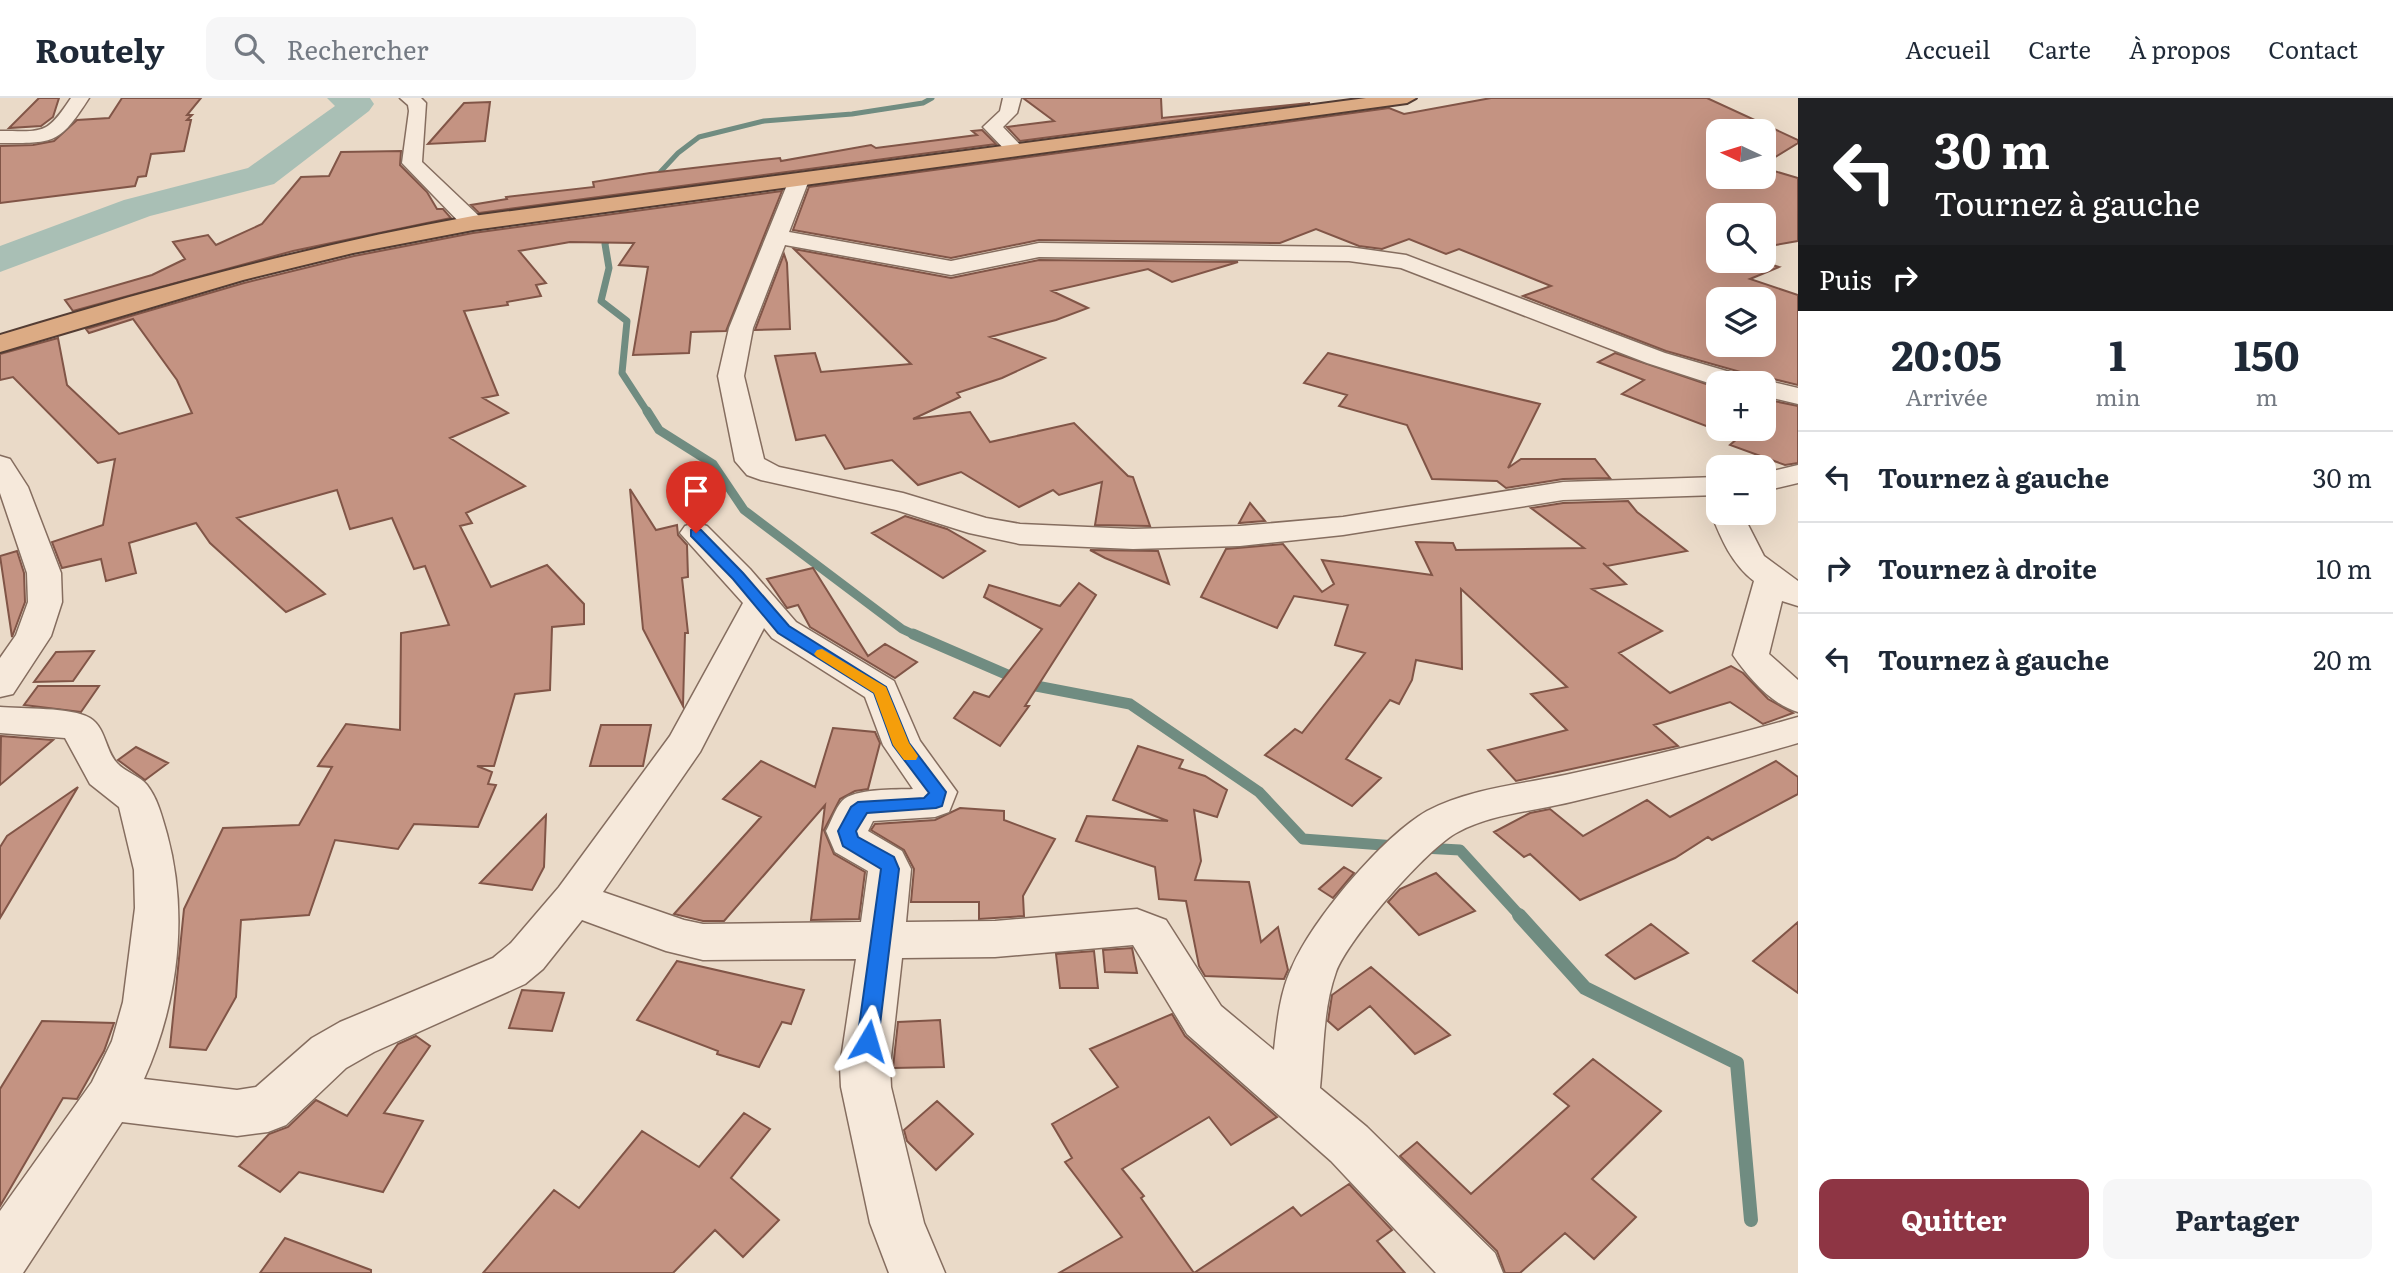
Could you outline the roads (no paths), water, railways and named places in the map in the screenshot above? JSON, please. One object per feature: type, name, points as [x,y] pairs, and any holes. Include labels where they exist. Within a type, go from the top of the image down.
[{"type":"highway","points":[[0,344],[325,251],[473,223],[1407,98]]},
{"type":"street","points":[[0,137],[45,138],[54,135],[80,98]]},
{"type":"street","points":[[409,98],[417,103],[419,118],[411,155],[412,163],[473,223]]},
{"type":"street","points":[[1012,98],[1008,113],[992,127],[1016,150]]},
{"type":"street","points":[[799,180],[741,328],[731,376],[750,461],[757,469],[904,502],[980,526],[1020,534],[1133,539],[1240,536],[1343,527],[1406,514],[1563,491],[1706,494]]},
{"type":"street","points":[[778,237],[951,268],[1039,250],[1324,253],[1381,257],[1406,262],[1656,358],[1706,373]]},
{"type":"street","points":[[1776,391],[1798,396]]},
{"type":"street","points":[[0,465],[13,488],[44,573],[45,602],[33,636],[0,685]]},
{"type":"street","points":[[1776,479],[1798,474]]},
{"type":"street","points":[[1732,525],[1742,552],[1753,565],[1784,587],[1751,655],[1758,665],[1798,700]]},
{"type":"street","points":[[696,533],[784,630],[881,690],[902,745],[937,792],[936,802],[864,807],[857,811],[847,831],[850,841],[887,862],[890,869],[865,1066],[866,1087],[897,1223],[917,1273]]},
{"type":"street","points":[[110,1098],[237,1113],[268,1109],[329,1053],[357,1037],[509,971],[527,956],[574,899],[686,743],[760,603]]},
{"type":"street","points":[[0,720],[75,726],[84,734],[94,760],[104,774],[132,794],[138,807],[155,870],[157,908],[147,1002],[136,1042],[110,1098],[0,1258]]},
{"type":"street","points":[[1294,1094],[1308,990],[1315,967],[1335,936],[1411,847],[1444,820],[1488,807],[1711,757],[1798,730]]},
{"type":"street","points":[[574,899],[682,938],[703,942],[995,939],[1137,928],[1150,933],[1204,1020],[1294,1094],[1349,1144],[1475,1273]]},
{"type":"waterway","points":[[0,260],[137,208],[261,176],[358,104],[343,98]]},
{"type":"waterway","points":[[607,238],[613,223],[678,153],[699,137],[764,121],[852,114],[923,103],[932,98]]},
{"type":"waterway","points":[[608,236],[605,244],[609,268],[601,301],[627,321],[622,373],[648,413]]},
{"type":"waterway","points":[[647,411],[659,430],[713,464],[744,510],[902,629],[917,636]]},
{"type":"waterway","points":[[913,634],[1031,685],[1130,704],[1259,792],[1303,839],[1396,846]]},
{"type":"waterway","points":[[1423,848],[1460,850],[1521,917]]},
{"type":"waterway","points":[[1519,915],[1585,988],[1737,1063],[1751,1220]]}]
